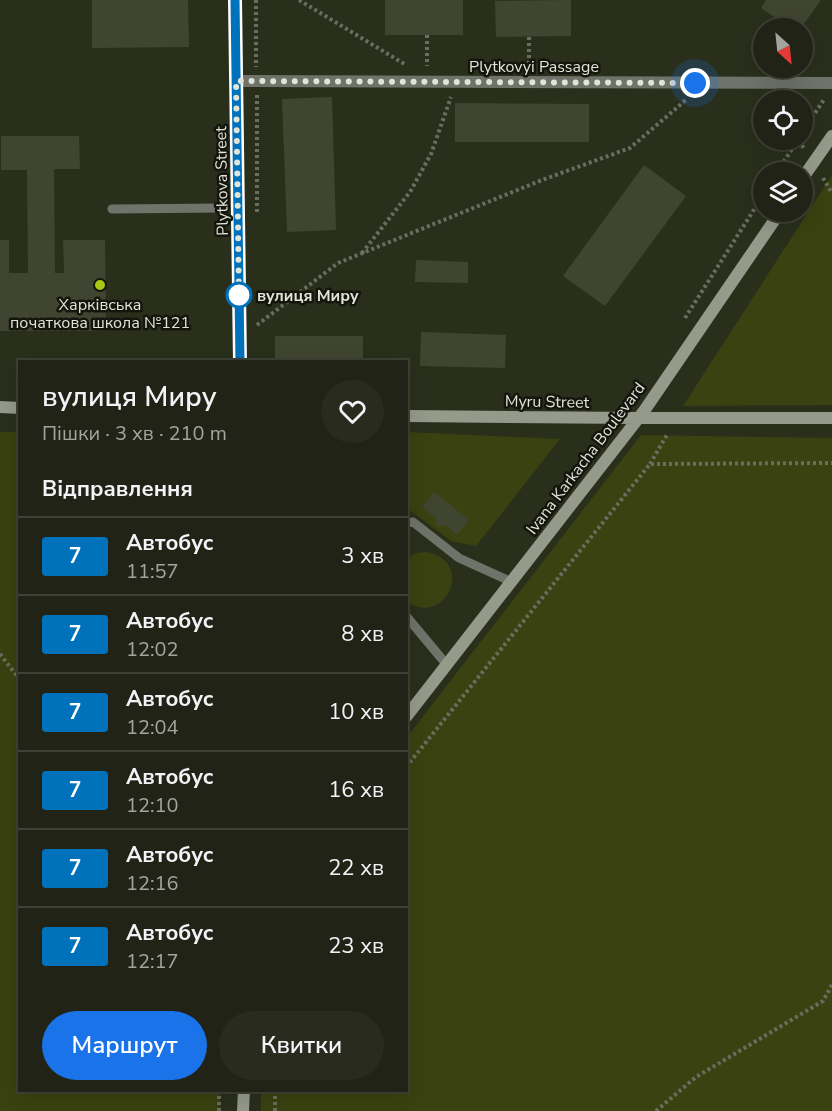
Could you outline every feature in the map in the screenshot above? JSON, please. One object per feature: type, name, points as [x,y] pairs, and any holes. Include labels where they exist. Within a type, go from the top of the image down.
[{"type":"street","name":"Plytkova Street","points":[[235,0],[240,360]]},
{"type":"street","name":"Plytkovyi Passage","points":[[236,81],[427,80],[706,83],[830,88]]},
{"type":"street","points":[[813,163],[832,136]]},
{"type":"street","name":"Ivana Karkacha Boulevard","points":[[408,714],[638,418],[773,222]]},
{"type":"street","points":[[0,407],[18,408]]},
{"type":"street","name":"Myru Street","points":[[408,416],[832,418]]},
{"type":"street","points":[[243,1111],[244,1092]]},
{"type":"lane","points":[[112,209],[223,208]]},
{"type":"lane","points":[[408,523],[413,522],[459,558],[512,582]]},
{"type":"lane","points":[[408,618],[447,665]]},
{"type":"path","points":[[256,0],[257,219]]},
{"type":"path","points":[[299,0],[427,80]]},
{"type":"path","points":[[427,35],[427,80]]},
{"type":"path","points":[[529,37],[529,82]]},
{"type":"path","points":[[257,325],[338,263],[542,180],[630,148],[706,83]]},
{"type":"path","points":[[813,115],[830,88]]},
{"type":"path","points":[[361,254],[410,192],[431,154],[453,90]]},
{"type":"path","points":[[827,183],[832,192]]},
{"type":"path","points":[[681,324],[753,211]]},
{"type":"path","points":[[257,313],[257,334]]},
{"type":"path","points":[[408,765],[650,464],[832,463]]},
{"type":"path","points":[[0,654],[18,677]]},
{"type":"path","points":[[656,1111],[696,1077],[823,1001],[832,985]]},
{"type":"path","points":[[219,1092],[219,1111]]},
{"type":"path","points":[[275,1092],[275,1111]]},
{"type":"green space","points":[[832,175],[832,405],[683,406],[802,222],[813,222],[813,204]]},
{"type":"green space","points":[[0,432],[18,432],[18,1092],[220,1092],[220,1111],[0,1111]]},
{"type":"green space","points":[[408,432],[560,439],[476,546],[451,541],[408,509]]},
{"type":"green space","points":[[641,435],[832,438],[832,1111],[261,1111],[261,1092],[408,1092],[408,736]]},
{"type":"green space","points":[[426,552],[442,558],[450,568],[452,579],[449,591],[432,607],[420,607],[408,602],[408,558],[416,553]]},
{"type":"building","points":[[92,0],[188,0],[189,47],[92,48]]},
{"type":"building","points":[[385,0],[463,0],[463,35],[385,35]]},
{"type":"building","points":[[571,0],[571,36],[496,37],[495,1]]},
{"type":"building","points":[[766,0],[821,0],[808,18],[776,18],[761,8]]},
{"type":"building","points":[[332,97],[336,230],[287,232],[282,99]]},
{"type":"building","points":[[455,103],[589,104],[589,142],[455,142]]},
{"type":"building","points":[[1,136],[79,136],[80,169],[54,169],[55,273],[64,273],[63,240],[105,240],[106,331],[0,331],[0,240],[9,240],[9,273],[28,273],[27,170],[1,170]]},
{"type":"building","points":[[644,165],[686,196],[605,306],[563,276]]},
{"type":"building","points":[[416,260],[468,262],[468,283],[415,282]]},
{"type":"building","points":[[421,332],[506,335],[505,368],[420,366]]},
{"type":"building","points":[[275,336],[363,336],[363,360],[275,360]]},
{"type":"building","points":[[434,492],[469,520],[457,535],[445,525],[437,526],[436,518],[422,507]]},
{"type":"bus line","name":"7","points":[[235,0],[240,360]]},
{"type":"place","name":"Харківська початкова школа №121","points":[[100,285]]},
{"type":"place","name":"вулиця Миру","points":[[239,295]]},
{"type":"route","points":[[239,295],[239,299],[236,81],[695,83]]}]
